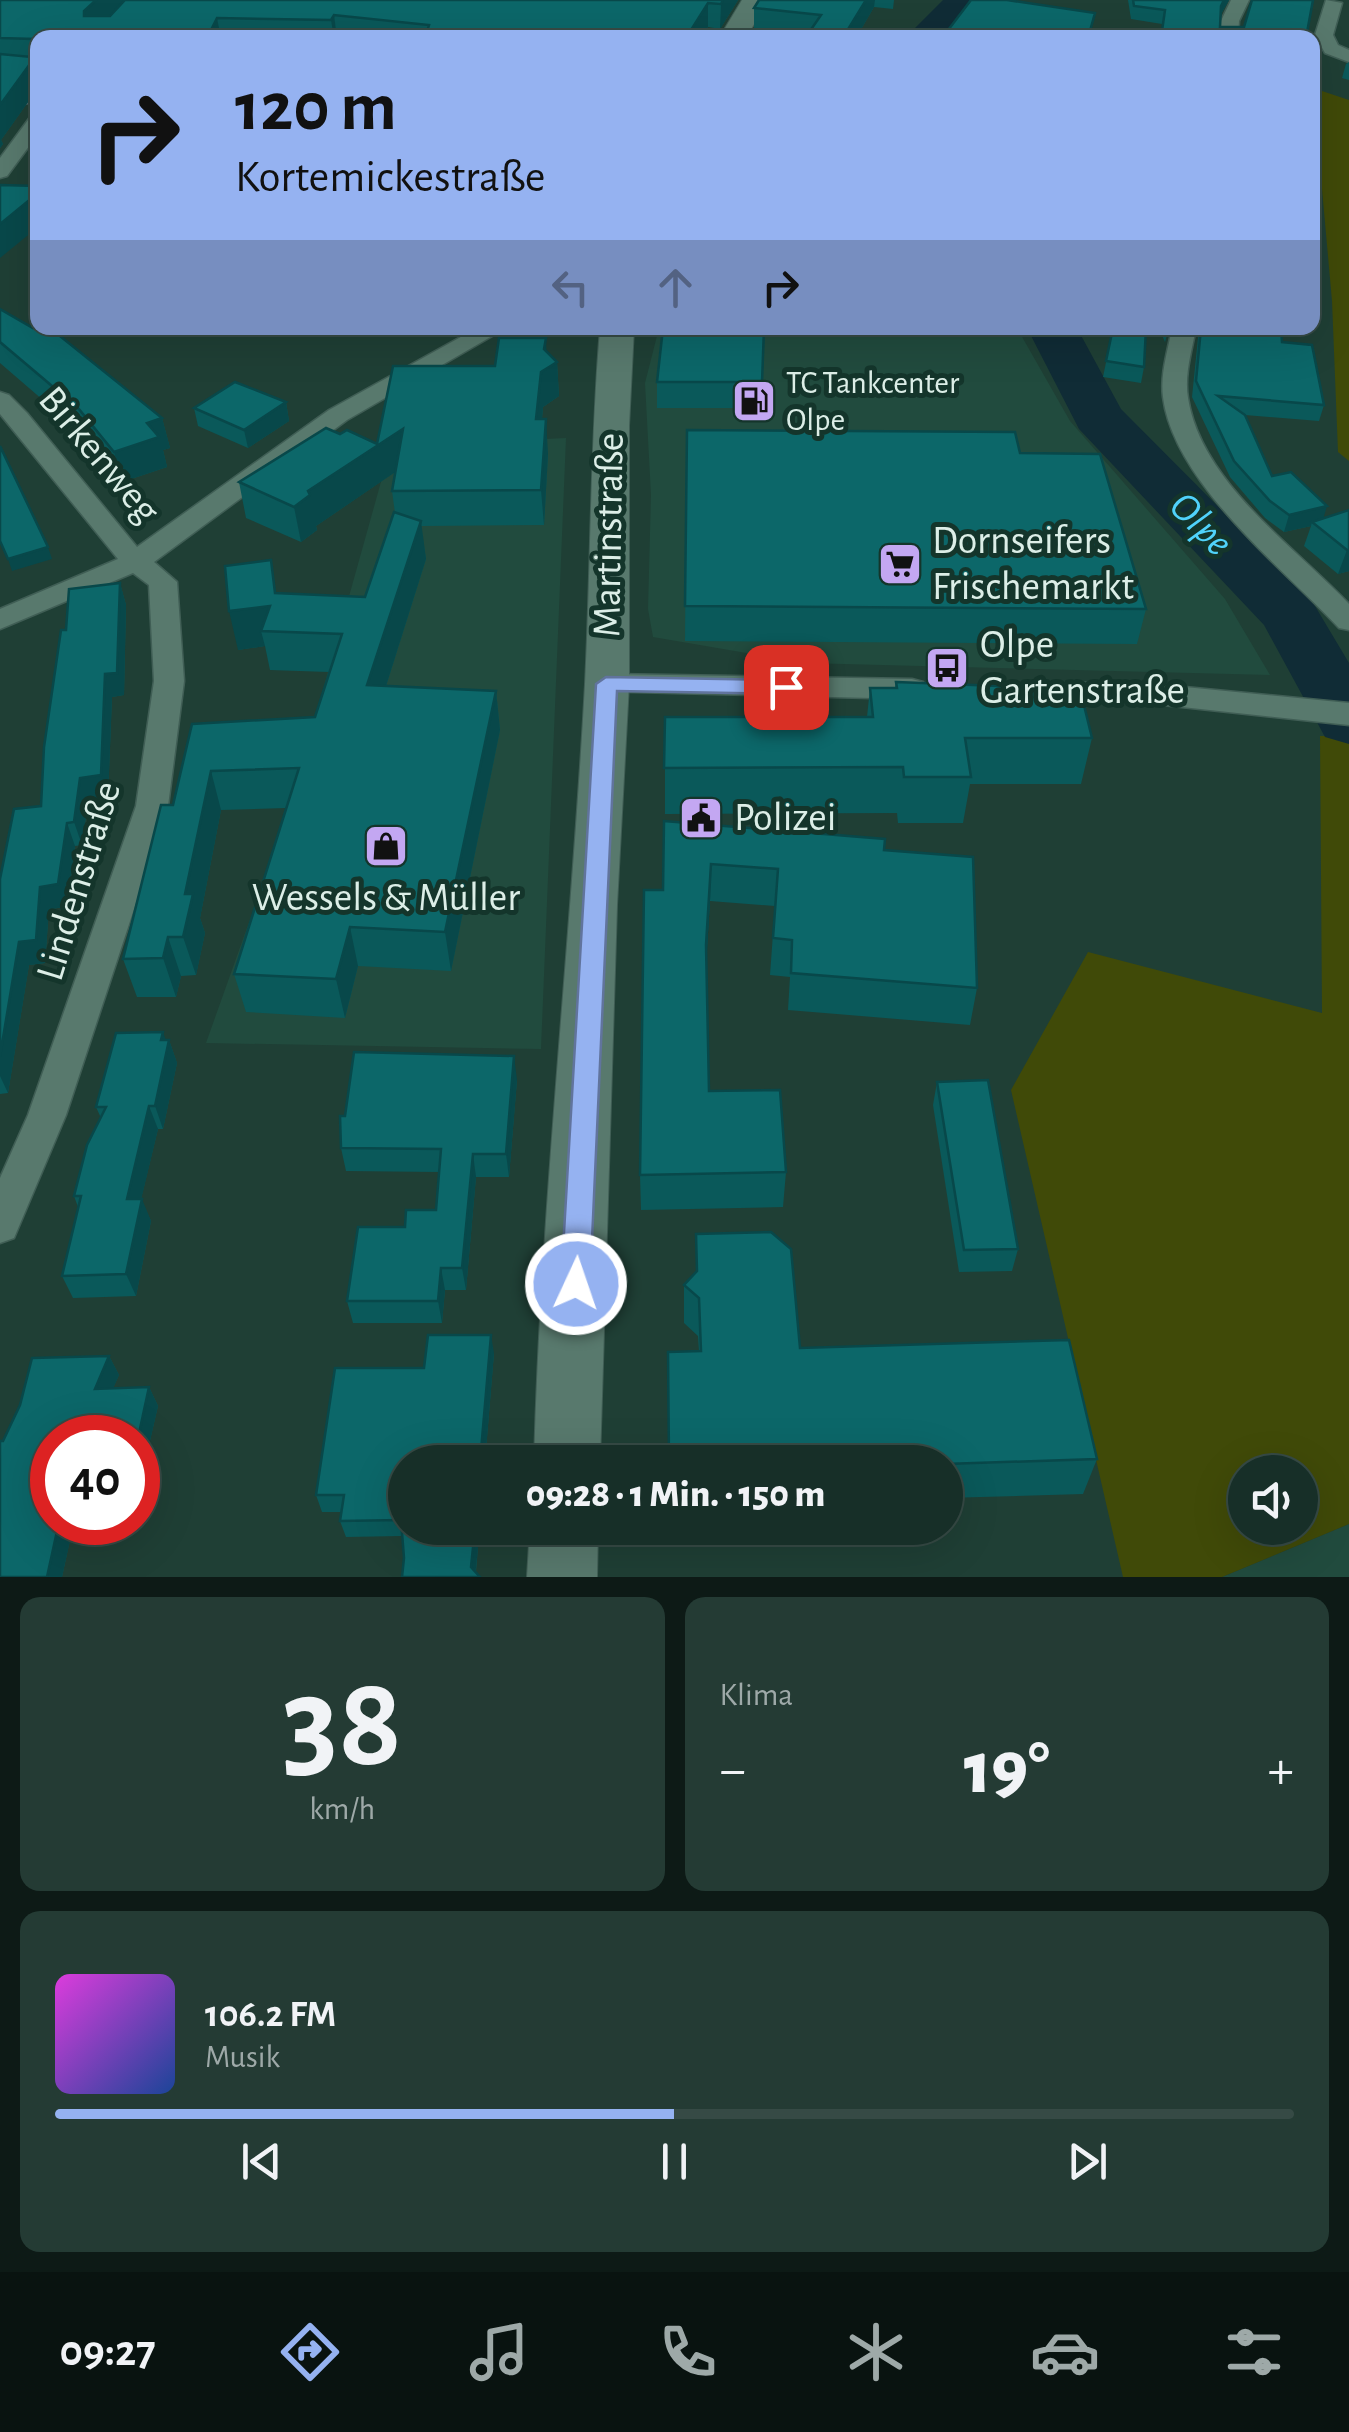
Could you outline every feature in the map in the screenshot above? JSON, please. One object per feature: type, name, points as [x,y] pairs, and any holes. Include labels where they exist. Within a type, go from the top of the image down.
[{"type":"street","points":[[737,30],[755,0]]},
{"type":"street","points":[[1230,30],[1240,0]]},
{"type":"street","points":[[1312,0],[1341,4],[1324,35],[1331,49],[1349,56]]},
{"type":"street","points":[[0,172],[30,131]]},
{"type":"street","points":[[0,620],[135,562],[338,415],[481,335]]},
{"type":"street","name":"Martinstraße","points":[[568,1445],[606,684],[610,426],[616,335]]},
{"type":"street","points":[[1183,335],[1174,398],[1198,457],[1230,498],[1349,622]]},
{"type":"street","name":"Birkenweg","points":[[0,400],[44,445],[135,562]]},
{"type":"street","name":"Lindenstraße","points":[[0,1225],[47,1115],[152,806],[170,681],[163,582],[135,562]]},
{"type":"street","points":[[606,684],[948,690]]},
{"type":"street","points":[[1004,691],[1154,694],[1349,714]]},
{"type":"street","points":[[562,1577],[563,1545]]},
{"type":"shaded area","points":[[657,335],[1021,335],[1070,421],[1225,599],[1270,675],[804,663],[653,637],[648,609],[651,495],[645,383]]},
{"type":"shaded area","points":[[566,438],[541,1049],[206,1043],[291,804],[391,446]]},
{"type":"shaded area","points":[[1349,1524],[1349,1577],[1222,1577],[1299,1545],[1318,1545],[1318,1537]]},
{"type":"green space","points":[[1320,90],[1349,100],[1349,461],[1338,452],[1332,301],[1320,166]]},
{"type":"green space","points":[[1320,736],[1349,736],[1349,1524],[1318,1537],[1318,1455],[1228,1455],[1228,1545],[1299,1545],[1222,1577],[1123,1577],[1011,1090],[1088,952],[1322,1013]]},
{"type":"building","points":[[0,0],[96,0],[84,16],[110,16],[125,0],[723,0],[721,4],[708,3],[691,30],[427,30],[429,25],[334,15],[331,20],[217,18],[211,30],[30,30],[30,39],[0,38]]},
{"type":"building","points":[[759,0],[866,0],[848,30],[811,30],[821,15],[754,8]]},
{"type":"building","points":[[971,0],[1007,0],[1095,13],[1090,30],[948,30]]},
{"type":"building","points":[[1133,0],[1224,0],[1220,27],[1244,27],[1252,0],[1313,0],[1307,30],[1162,30],[1165,10],[1134,6]]},
{"type":"building","points":[[0,54],[30,57],[30,64],[0,105]]},
{"type":"building","points":[[0,185],[30,186],[30,200],[0,224]]},
{"type":"building","points":[[0,309],[30,326],[30,335],[59,335],[162,418],[147,423],[159,437],[114,452],[78,408],[0,342]]},
{"type":"building","points":[[662,335],[764,335],[762,382],[657,382]]},
{"type":"building","points":[[1112,335],[1146,335],[1144,367],[1106,361]]},
{"type":"building","points":[[1200,335],[1282,335],[1282,342],[1312,345],[1324,405],[1218,396],[1245,415],[1272,476],[1291,472],[1327,506],[1289,515],[1270,501],[1234,461],[1196,381]]},
{"type":"building","points":[[499,338],[546,338],[544,349],[557,362],[541,372],[536,419],[546,419],[541,490],[392,491],[403,429],[308,491],[310,495],[294,507],[239,482],[326,428],[340,434],[347,430],[377,444],[393,366],[495,366]]},
{"type":"building","points":[[235,382],[286,402],[244,430],[194,408]]},
{"type":"building","name":"Dornseifers Frischemarkt","points":[[687,430],[1015,432],[1020,453],[1100,454],[1146,609],[685,606]]},
{"type":"building","points":[[0,446],[48,547],[8,559],[0,541]]},
{"type":"building","points":[[1349,510],[1349,550],[1347,550],[1312,522]]},
{"type":"building","points":[[394,512],[421,521],[367,685],[496,691],[445,932],[350,927],[336,979],[234,974],[299,768],[211,771],[185,894],[193,894],[183,937],[168,937],[163,958],[123,959],[161,805],[173,805],[192,724],[315,717],[342,634],[261,631],[270,606],[229,611],[225,566],[271,560],[275,593],[365,597]]},
{"type":"building","points":[[120,583],[117,673],[105,674],[101,775],[80,778],[74,822],[67,823],[58,884],[40,887],[36,940],[19,942],[0,1056],[0,879],[14,809],[41,806],[44,747],[61,630],[66,630],[69,589]]},
{"type":"building","points":[[896,682],[1080,689],[1092,738],[965,738],[971,777],[904,777],[903,767],[664,768],[665,717],[873,717],[870,688],[897,688]]},
{"type":"building","points":[[664,821],[885,839],[884,850],[973,857],[977,988],[791,973],[792,940],[773,938],[778,869],[711,864],[706,945],[709,1091],[780,1090],[786,1172],[640,1175],[644,890],[663,890]]},
{"type":"building","points":[[163,1032],[161,1040],[169,1040],[155,1106],[149,1106],[127,1199],[142,1199],[126,1274],[62,1276],[81,1196],[74,1196],[87,1145],[106,1107],[96,1107],[116,1033]]},
{"type":"building","points":[[354,1052],[514,1056],[506,1154],[473,1154],[462,1268],[441,1268],[438,1301],[347,1301],[358,1227],[405,1227],[406,1210],[436,1210],[441,1149],[341,1148],[340,1116],[345,1116]]},
{"type":"building","points":[[988,1080],[1018,1249],[964,1250],[937,1082]]},
{"type":"building","points":[[771,1232],[791,1249],[800,1348],[1069,1340],[1097,1459],[963,1463],[963,1445],[669,1445],[668,1352],[701,1351],[699,1298],[684,1285],[697,1271],[696,1234]]},
{"type":"building","points":[[428,1335],[491,1335],[481,1445],[388,1445],[388,1520],[340,1521],[344,1495],[316,1495],[335,1368],[424,1368]]},
{"type":"building","points":[[109,1356],[95,1389],[149,1387],[143,1415],[30,1415],[30,1545],[54,1545],[47,1577],[0,1577],[0,1441],[20,1405],[32,1358]]},
{"type":"building","points":[[403,1545],[473,1545],[471,1567],[480,1577],[402,1577]]},
{"type":"waterway","name":"Olpe","points":[[933,30],[965,0]]},
{"type":"waterway","points":[[0,105],[30,101]]},
{"type":"waterway","name":"Olpe","points":[[1056,335],[1098,417],[1290,615],[1349,721]]},
{"type":"place","name":"TC Tankcenter Olpe","points":[[754,401]]},
{"type":"place","name":"Dornseifers Frischemarkt","points":[[900,564]]},
{"type":"place","name":"Olpe Gartenstraße","points":[[947,668]]},
{"type":"place","name":"Polizei","points":[[701,818]]},
{"type":"place","name":"Wessels & Müller","points":[[386,846]]},
{"type":"route","points":[[576,1284],[606,684],[786,687]]}]
